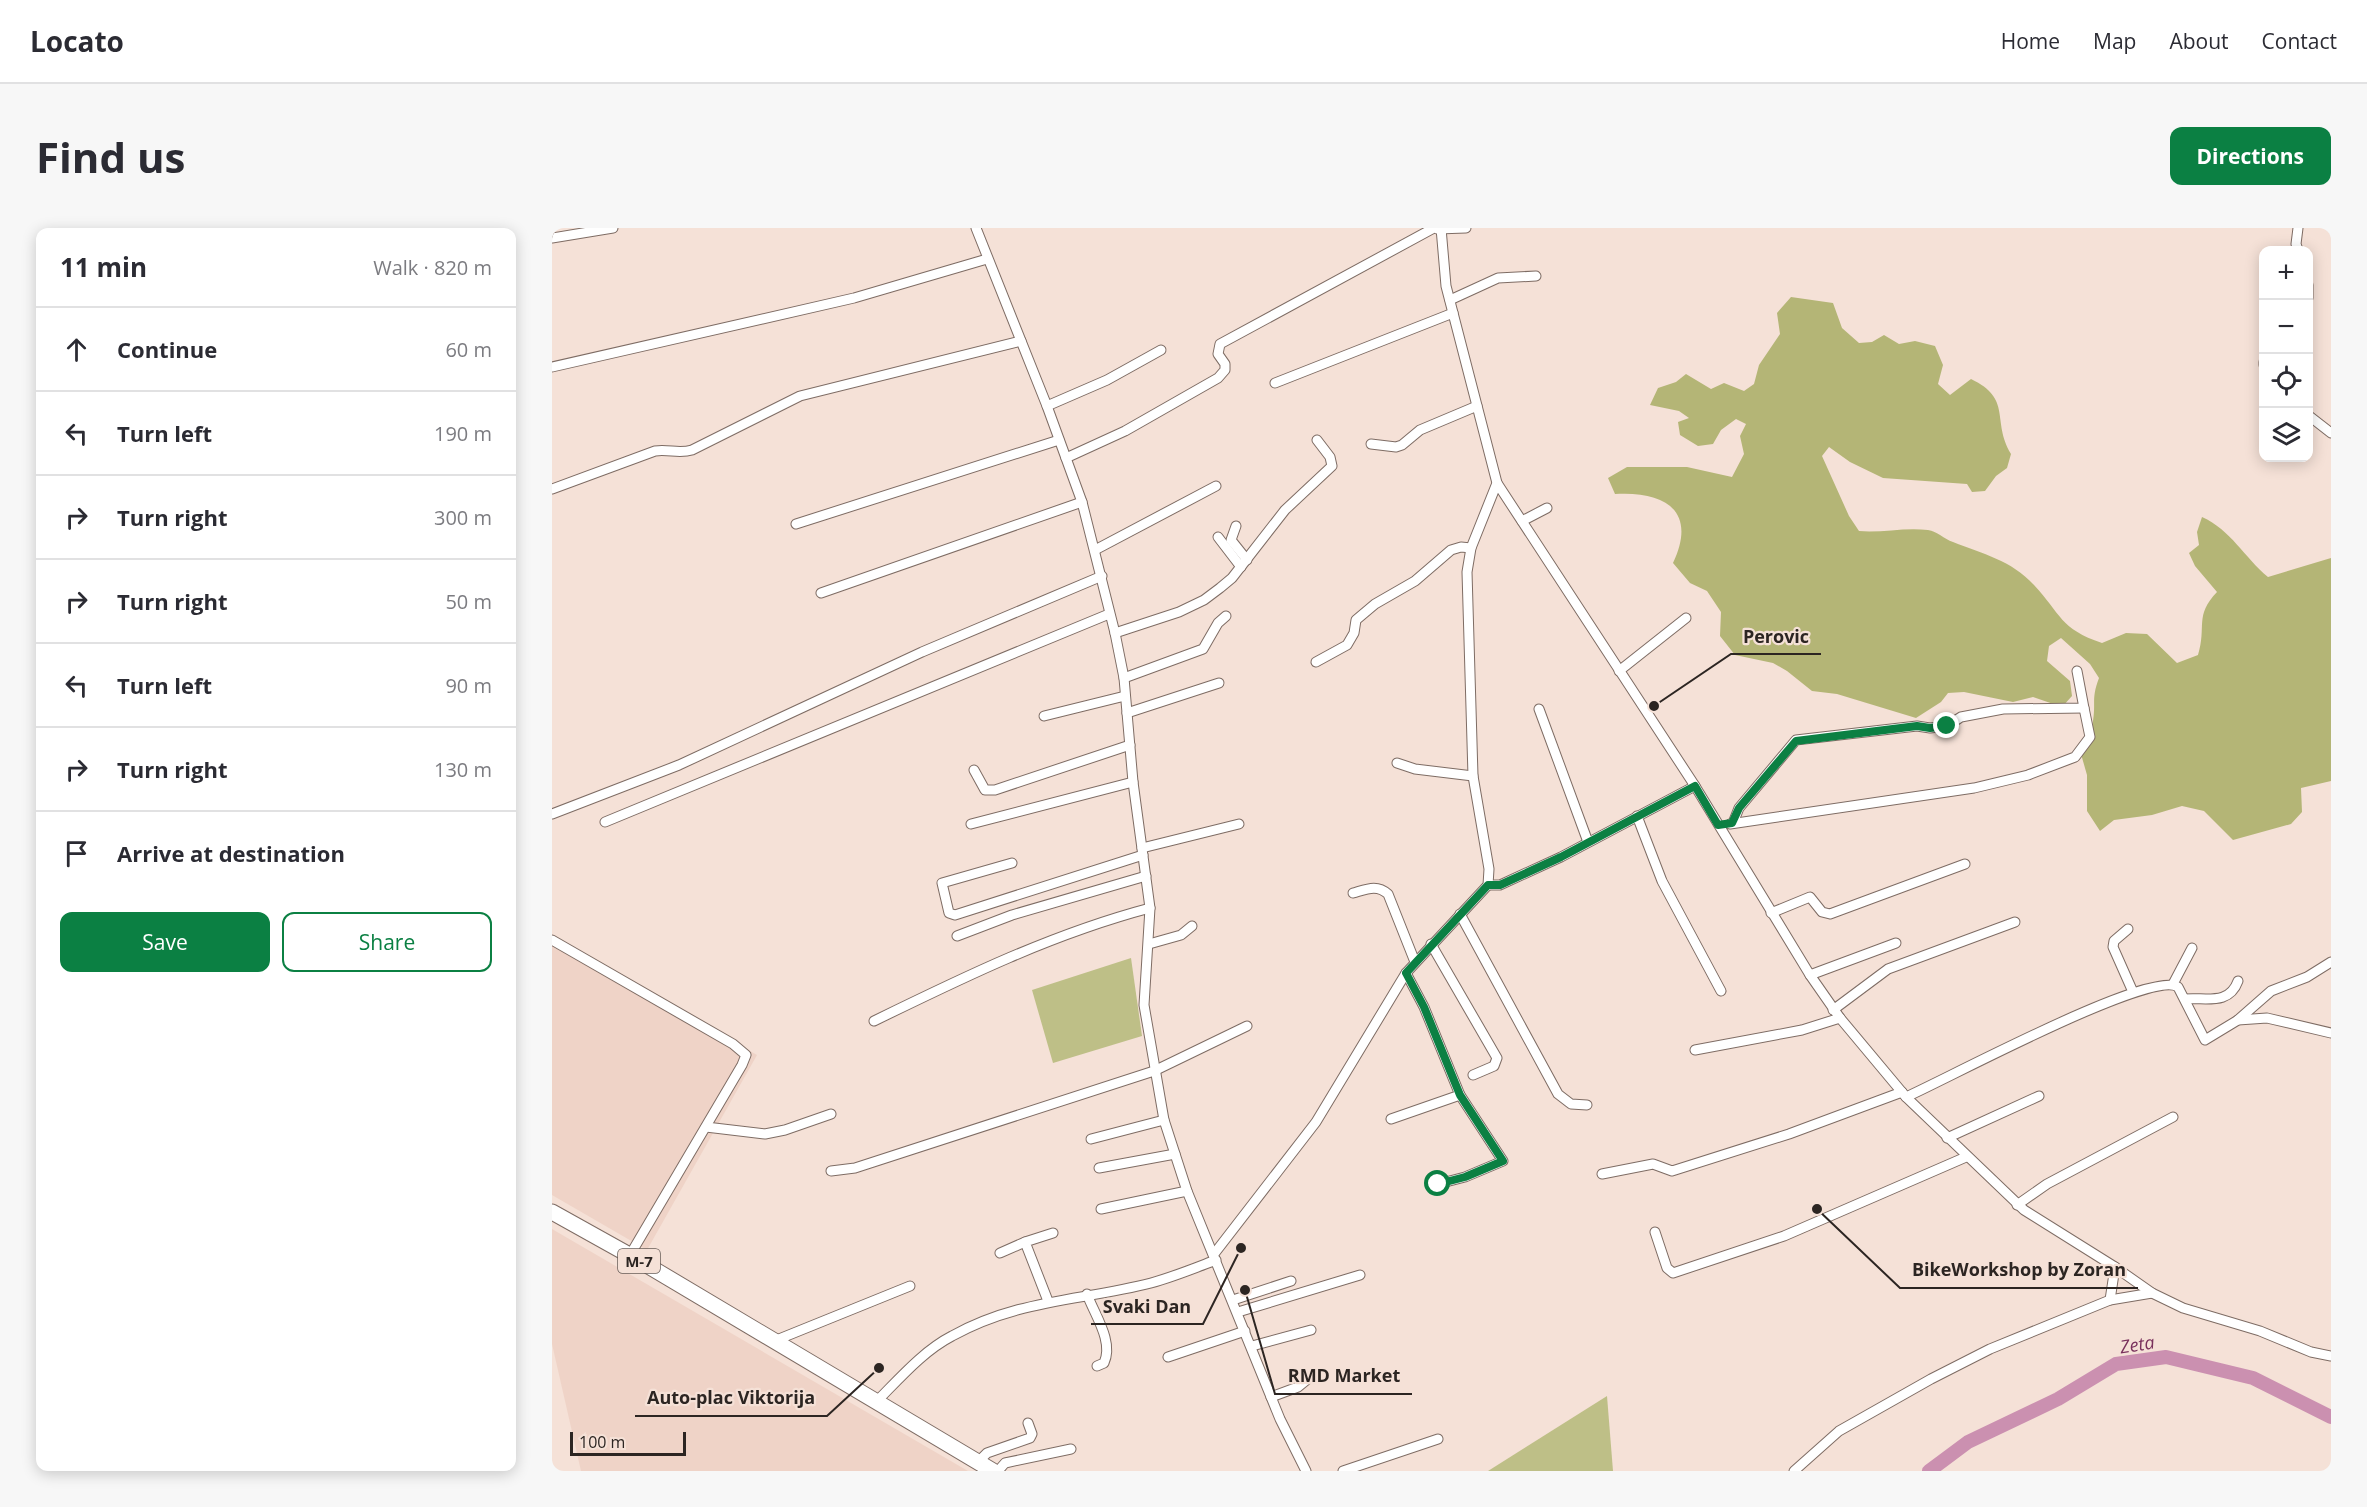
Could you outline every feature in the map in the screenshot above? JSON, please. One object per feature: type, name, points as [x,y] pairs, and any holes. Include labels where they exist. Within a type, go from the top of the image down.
[{"type":"main road","name":"M-7","points":[[554,1213],[995,1471]]},
{"type":"street","points":[[552,238],[613,228]]},
{"type":"street","points":[[976,228],[1047,406],[1082,502],[1115,633],[1124,678],[1133,782],[1150,909],[1144,1005],[1164,1120],[1187,1191],[1238,1311],[1271,1397],[1306,1471]]},
{"type":"street","points":[[1066,458],[1125,431],[1218,378],[1225,370],[1225,364],[1218,354],[1220,344],[1436,229],[1466,228]]},
{"type":"street","points":[[2298,228],[2298,246]]},
{"type":"street","points":[[1436,229],[1449,300],[1497,483],[1695,786],[1771,913],[1833,1010],[1904,1095],[2017,1205],[2115,1267],[2151,1293],[2183,1308],[2260,1331],[2311,1352],[2331,1356]]},
{"type":"street","points":[[552,367],[854,298],[987,259]]},
{"type":"street","points":[[1449,300],[1498,279],[1536,276]]},
{"type":"street","points":[[1275,383],[1453,313]]},
{"type":"street","points":[[552,489],[655,451],[667,449],[678,453],[692,450],[800,396],[1021,341]]},
{"type":"street","points":[[1047,406],[1107,380],[1161,350]]},
{"type":"street","points":[[1371,444],[1396,447],[1402,445],[1420,430],[1477,406]]},
{"type":"street","points":[[2313,419],[2331,434]]},
{"type":"street","points":[[796,524],[1059,440]]},
{"type":"street","points":[[1115,633],[1179,612],[1204,600],[1232,578],[1285,510],[1332,466],[1330,458],[1317,440]]},
{"type":"street","points":[[876,1402],[907,1371],[951,1336],[1021,1306],[1151,1283],[1215,1257],[1316,1122],[1406,973],[1488,885],[1489,869],[1473,776],[1467,572],[1472,548],[1497,483]]},
{"type":"street","points":[[1095,550],[1216,486]]},
{"type":"street","points":[[821,593],[1082,502]]},
{"type":"street","points":[[1522,521],[1547,508]]},
{"type":"street","points":[[1236,526],[1231,540],[1244,563]]},
{"type":"street","points":[[1218,537],[1244,563]]},
{"type":"street","points":[[1316,662],[1347,645],[1354,633],[1356,620],[1369,608],[1415,581],[1451,550],[1461,547],[1472,548]]},
{"type":"street","points":[[552,814],[679,765],[922,652],[1102,576]]},
{"type":"street","points":[[605,822],[1109,614]]},
{"type":"street","points":[[1124,678],[1203,649],[1218,623],[1226,616]]},
{"type":"street","points":[[1619,671],[1686,618]]},
{"type":"street","points":[[1718,825],[1963,790],[2028,775],[2081,752],[2090,737],[2077,670]]},
{"type":"street","points":[[1127,713],[1219,683]]},
{"type":"street","points":[[1044,716],[1125,696]]},
{"type":"street","points":[[1732,823],[1739,808],[1796,741],[1917,726],[1947,726],[1961,717],[2003,709],[2084,708]]},
{"type":"street","points":[[1539,709],[1588,842]]},
{"type":"street","points":[[974,770],[985,790],[995,790],[1130,745]]},
{"type":"street","points":[[1396,763],[1415,769],[1473,776]]},
{"type":"street","points":[[971,824],[1133,782]]},
{"type":"street","points":[[1488,885],[1500,885],[1695,786]]},
{"type":"street","points":[[1638,816],[1662,881],[1721,991]]},
{"type":"street","points":[[1012,863],[945,882],[941,886],[951,914],[1010,897],[1143,851],[1239,824]]},
{"type":"street","points":[[1771,913],[1810,897],[1822,912],[1830,914],[1965,864]]},
{"type":"street","points":[[957,936],[1012,915],[1146,876]]},
{"type":"street","points":[[1353,893],[1372,887],[1382,889],[1388,894],[1415,962]]},
{"type":"street","points":[[1010,897],[1012,915]]},
{"type":"street","points":[[874,1021],[1038,944],[1101,921],[1150,909]]},
{"type":"street","points":[[1460,914],[1558,1094],[1571,1104],[1587,1105]]},
{"type":"street","points":[[1833,1010],[1888,969],[2015,922]]},
{"type":"street","points":[[1149,944],[1181,935],[1192,926]]},
{"type":"street","points":[[2128,929],[2114,941],[2113,947],[2133,992]]},
{"type":"street","points":[[552,940],[744,1052],[746,1059],[630,1256]]},
{"type":"street","points":[[1810,975],[1896,943]]},
{"type":"street","points":[[1431,944],[1497,1058],[1494,1066],[1473,1075]]},
{"type":"street","points":[[2173,984],[2192,948]]},
{"type":"street","points":[[2173,984],[2185,999],[2205,1040],[2238,1020],[2271,992],[2307,977],[2331,962]]},
{"type":"street","points":[[1406,973],[1424,1007],[1460,1095],[1503,1161],[1465,1177],[1438,1184]]},
{"type":"street","points":[[2185,999],[2218,999],[2232,991],[2238,981]]},
{"type":"street","points":[[1602,1174],[1653,1164],[1672,1171],[1789,1134],[1904,1095],[2133,992],[2173,984]]},
{"type":"street","points":[[1695,1050],[1802,1029],[1840,1018]]},
{"type":"street","points":[[2238,1020],[2267,1018],[2331,1033]]},
{"type":"street","points":[[831,1172],[855,1168],[1154,1071],[1247,1026]]},
{"type":"street","points":[[1391,1119],[1460,1095]]},
{"type":"street","points":[[1947,1138],[2039,1096]]},
{"type":"street","points":[[706,1127],[765,1134],[785,1130],[831,1114]]},
{"type":"street","points":[[2017,1205],[2047,1184],[2173,1117]]},
{"type":"street","points":[[1091,1139],[1164,1120]]},
{"type":"street","points":[[1099,1168],[1175,1154]]},
{"type":"street","points":[[1655,1232],[1667,1268],[1672,1273],[1784,1236],[1966,1157]]},
{"type":"street","points":[[1101,1209],[1187,1191]]},
{"type":"street","points":[[1000,1253],[1053,1233]]},
{"type":"street","points":[[1025,1242],[1048,1300]]},
{"type":"street","points":[[2110,1300],[2115,1267]]},
{"type":"street","points":[[1238,1311],[1360,1275]]},
{"type":"street","points":[[1233,1300],[1291,1281]]},
{"type":"street","points":[[774,1341],[910,1286]]},
{"type":"street","points":[[1794,1471],[1839,1431],[1990,1349],[2110,1300],[2151,1293]]},
{"type":"street","points":[[1087,1294],[1096,1312],[1108,1354],[1104,1363],[1097,1366]]},
{"type":"street","points":[[1252,1346],[1311,1330]]},
{"type":"street","points":[[1168,1357],[1245,1331]]},
{"type":"street","points":[[1271,1397],[1299,1387],[1309,1378]]},
{"type":"street","points":[[978,1462],[987,1453],[1032,1437],[1028,1423]]},
{"type":"street","points":[[1343,1471],[1438,1439]]},
{"type":"street","points":[[995,1471],[1005,1463],[1071,1449]]},
{"type":"shaded area","points":[[552,938],[757,1055],[647,1250],[552,1195]]},
{"type":"shaded area","points":[[552,1229],[968,1471],[581,1471],[552,1344]]},
{"type":"green space","points":[[1791,297],[1833,303],[1842,328],[1859,343],[1872,342],[1884,335],[1899,344],[1915,341],[1935,346],[1943,365],[1938,384],[1950,395],[1971,379],[1992,394],[1997,403],[2005,442],[2011,454],[2007,468],[1996,476],[1985,491],[1972,492],[1967,484],[1883,478],[1850,462],[1829,447],[1822,456],[1849,516],[1859,531],[1919,529],[1934,532],[2016,569],[2034,585],[2062,620],[2088,638],[2102,643],[2126,633],[2147,634],[2177,663],[2198,655],[2203,615],[2210,600],[2217,592],[2195,566],[2189,553],[2199,545],[2197,532],[2202,517],[2229,536],[2268,577],[2331,558],[2331,781],[2301,788],[2302,812],[2291,824],[2233,840],[2204,811],[2182,806],[2152,815],[2114,820],[2100,831],[2087,811],[2087,775],[2081,754],[2091,730],[2094,696],[2099,678],[2090,664],[2061,638],[2049,646],[2047,661],[2070,681],[2072,696],[2062,707],[2033,697],[2013,702],[1964,692],[1948,693],[1941,702],[1916,718],[1837,694],[1812,691],[1773,663],[1735,655],[1720,636],[1721,612],[1707,591],[1690,583],[1673,563],[1680,545],[1679,517],[1672,508],[1648,496],[1615,494],[1608,478],[1627,467],[1687,467],[1732,477],[1744,454],[1740,436],[1746,424],[1736,419],[1721,430],[1713,444],[1698,446],[1680,435],[1678,422],[1689,418],[1679,411],[1650,405],[1658,388],[1676,382],[1686,374],[1711,389],[1724,383],[1744,391],[1754,384],[1759,365],[1780,334],[1777,313]]},
{"type":"green space","points":[[1131,958],[1142,1036],[1053,1063],[1032,990]]},
{"type":"green space","points":[[1607,1396],[1613,1471],[1488,1471]]},
{"type":"waterway","name":"Zeta","points":[[1929,1471],[1968,1442],[2058,1399],[2116,1364],[2166,1357],[2253,1378],[2331,1417]]},
{"type":"place","name":"Perovic","points":[[1654,706]]},
{"type":"place","name":"BikeWorkshop by Zoran","points":[[1817,1209]]},
{"type":"place","name":"Svaki Dan","points":[[1241,1248]]},
{"type":"place","name":"RMD Market","points":[[1245,1290]]},
{"type":"place","name":"Auto-plac Viktorija","points":[[879,1368]]},
{"type":"route","points":[[1438,1184],[1465,1177],[1501,1164],[1503,1161],[1460,1095],[1424,1007],[1406,973],[1488,885],[1500,885],[1561,857],[1695,786],[1718,825],[1732,823],[1739,808],[1796,741],[1917,726],[1930,728],[1947,726]]}]
